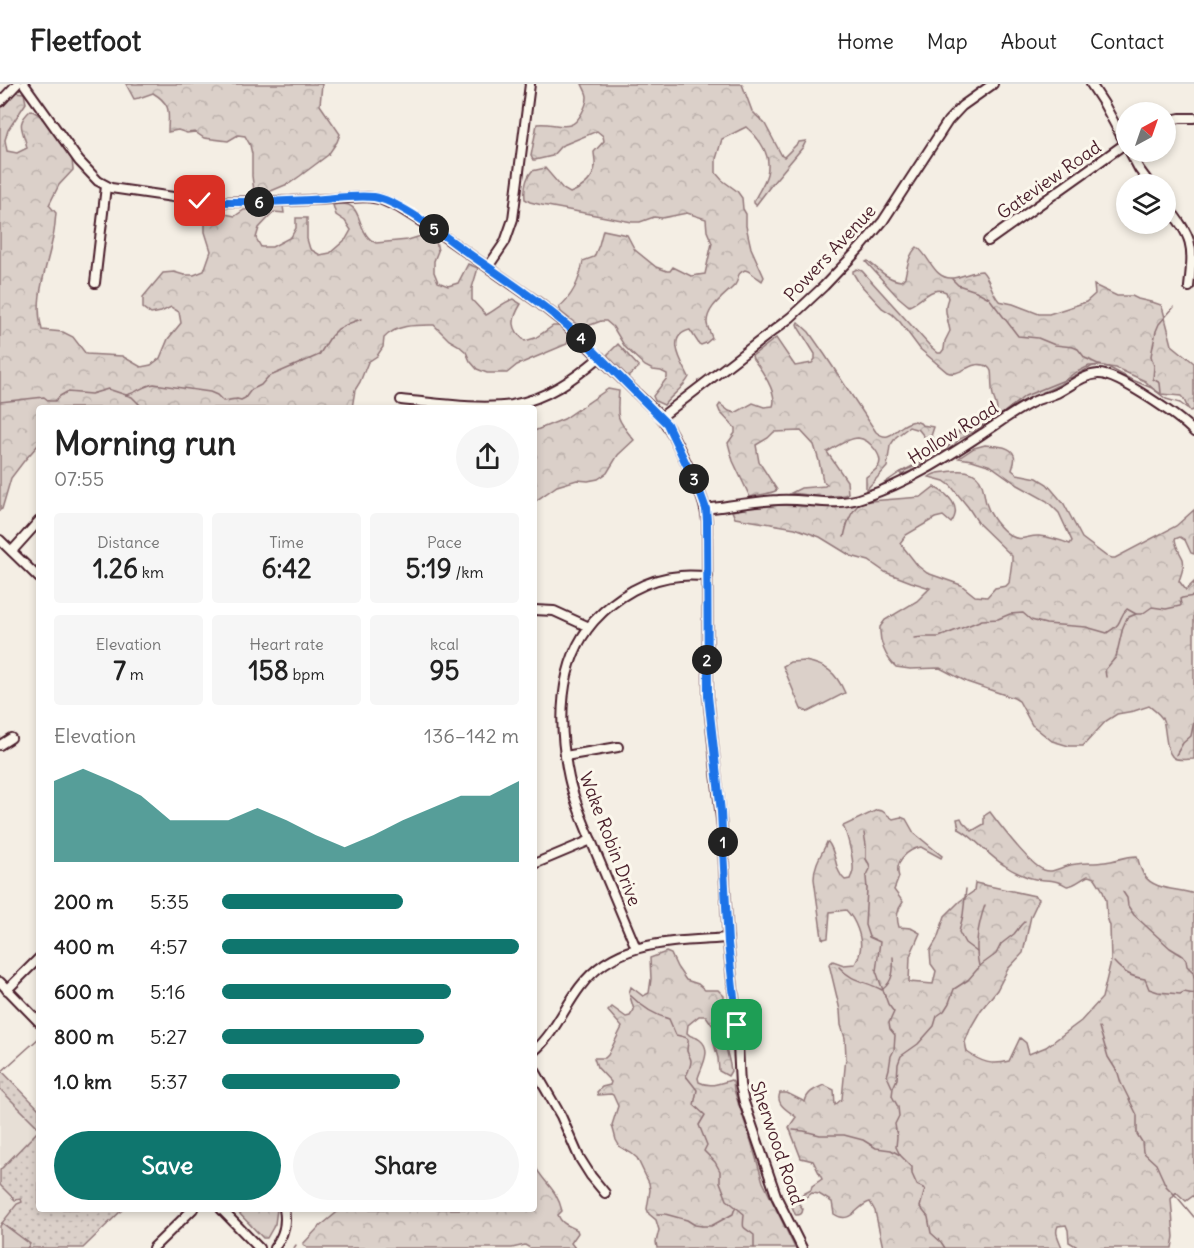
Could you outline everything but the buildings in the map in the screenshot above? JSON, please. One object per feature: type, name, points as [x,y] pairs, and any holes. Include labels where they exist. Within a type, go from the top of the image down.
[{"type":"street","points":[[0,102],[17,84]]},
{"type":"street","name":"Sherwood Road","points":[[24,84],[79,161],[94,177],[106,186],[117,190],[214,202],[367,197],[392,203],[488,267],[555,316],[578,335],[667,424],[706,509],[708,696],[722,820],[728,938],[736,1010],[741,1092],[777,1198],[802,1248]]},
{"type":"street","points":[[488,267],[505,242],[513,219],[530,84]]},
{"type":"street","name":"Powers Avenue","points":[[661,417],[790,317],[832,278],[883,221],[948,121],[962,106],[993,84]]},
{"type":"street","points":[[1091,84],[1116,126]]},
{"type":"street","points":[[1176,119],[1194,118]]},
{"type":"street","name":"Gateview Road","points":[[988,241],[1116,151]]},
{"type":"street","points":[[95,283],[106,186]]},
{"type":"street","points":[[1176,218],[1191,242],[1192,255],[1188,286]]},
{"type":"street","points":[[511,405],[528,401],[557,388],[600,357]]},
{"type":"street","name":"Hollow Road","points":[[706,509],[777,500],[824,503],[861,499],[903,482],[1032,402],[1055,394],[1090,375],[1109,375],[1121,381],[1183,420],[1194,432]]},
{"type":"street","points":[[401,400],[474,405]]},
{"type":"street","points":[[12,551],[36,524]]},
{"type":"street","points":[[0,540],[36,576]]},
{"type":"street","name":"Wake Robin Drive","points":[[636,948],[573,794],[563,733],[567,674],[576,647],[589,627],[621,597],[649,583],[679,576],[708,576]]},
{"type":"street","points":[[537,610],[554,611],[589,627]]},
{"type":"street","points":[[0,745],[11,738]]},
{"type":"street","points":[[565,756],[618,747]]},
{"type":"street","points":[[537,863],[591,840]]},
{"type":"street","points":[[537,1048],[548,1036],[586,979],[608,961],[636,948],[656,944],[728,938]]},
{"type":"street","points":[[8,990],[36,961]]},
{"type":"street","points":[[0,982],[36,1019]]},
{"type":"street","points":[[537,1074],[561,1116],[579,1157],[605,1193]]},
{"type":"street","points":[[153,1248],[190,1212]]},
{"type":"street","points":[[224,1212],[259,1248]]},
{"type":"street","points":[[274,1248],[282,1237],[286,1222],[284,1212]]},
{"type":"shaded area","points":[[0,1069],[36,1106],[36,1212],[120,1212],[83,1248],[0,1248]]},
{"type":"green space","points":[[126,84],[322,84],[320,105],[340,134],[328,155],[290,183],[264,194],[255,193],[252,154],[245,136],[238,135],[228,141],[204,138],[195,132],[187,133],[178,130],[168,132],[169,115],[164,102],[153,93],[134,99]]},
{"type":"green space","points":[[582,84],[742,84],[752,111],[765,124],[782,156],[784,157],[799,142],[806,141],[756,205],[754,201],[765,181],[768,167],[763,148],[746,127],[722,139],[716,159],[716,173],[742,198],[751,248],[764,277],[762,281],[748,271],[740,273],[735,285],[710,312],[707,324],[712,338],[706,343],[699,344],[690,330],[682,333],[678,338],[678,351],[689,377],[664,405],[655,401],[653,396],[667,378],[667,374],[645,366],[625,347],[613,327],[606,321],[580,327],[561,312],[559,307],[576,286],[583,261],[594,257],[603,230],[627,235],[635,250],[656,267],[670,271],[673,267],[691,276],[705,274],[712,243],[707,231],[706,219],[687,213],[632,222],[542,205],[525,199],[526,184],[532,171],[545,168],[563,189],[570,193],[591,178],[595,168],[594,152],[604,141],[603,136],[597,131],[561,146],[552,156],[533,160],[531,156],[537,124],[566,126],[573,124],[582,114],[587,97]]},
{"type":"green space","points":[[14,92],[24,93],[26,103],[8,130],[5,140],[7,151],[17,153],[27,148],[21,124],[31,110],[49,121],[72,159],[73,170],[59,185],[49,205],[56,213],[54,234],[39,307],[42,330],[63,332],[73,337],[86,354],[122,356],[141,367],[151,365],[160,358],[168,339],[181,323],[179,312],[171,307],[151,314],[143,308],[143,297],[163,273],[194,275],[204,271],[211,251],[205,232],[205,221],[225,214],[235,216],[244,210],[283,206],[284,213],[274,212],[259,228],[256,238],[261,247],[272,247],[291,237],[296,228],[296,218],[307,218],[307,239],[310,249],[320,255],[330,253],[346,239],[351,230],[345,221],[336,215],[333,205],[343,204],[354,209],[364,231],[376,243],[408,240],[427,234],[436,241],[438,251],[434,261],[434,272],[438,282],[448,286],[458,283],[468,264],[478,268],[472,288],[472,300],[486,315],[513,299],[521,304],[515,315],[514,324],[517,332],[525,341],[535,338],[553,326],[563,326],[570,334],[567,344],[517,365],[507,373],[487,373],[477,369],[466,352],[434,325],[414,325],[395,330],[384,338],[383,347],[377,356],[368,362],[355,390],[352,405],[36,405],[36,447],[11,478],[0,510],[0,107]]},
{"type":"green space","points":[[917,247],[941,275],[953,278],[982,271],[999,301],[1039,314],[1049,314],[1086,302],[1095,294],[1094,285],[1117,296],[1132,296],[1161,305],[1172,345],[1194,363],[1194,410],[1190,411],[1181,396],[1161,394],[1145,381],[1116,368],[1089,366],[1073,374],[1059,385],[1011,407],[998,418],[989,368],[978,364],[956,373],[947,372],[920,349],[900,322],[882,308],[853,273],[857,269],[862,271],[930,346],[941,353],[950,331],[946,311],[948,298],[946,292],[941,290],[932,292],[909,306],[866,262],[868,261],[887,276],[901,281],[905,277],[910,257]]},
{"type":"green space","points":[[798,322],[809,332],[880,435],[889,436],[904,425],[915,421],[934,427],[931,436],[936,441],[988,416],[993,423],[958,440],[941,456],[918,469],[901,475],[901,472],[940,452],[919,430],[909,427],[896,437],[890,446],[887,467],[866,490],[866,477],[880,463],[878,454],[862,439],[854,438],[846,441],[827,452],[847,481],[848,493],[823,497],[791,493],[801,488],[827,484],[823,481],[814,445],[801,431],[774,432],[756,445],[759,462],[777,490],[750,497],[733,461],[728,443],[735,433],[735,428],[718,407],[720,404],[735,413],[753,403],[764,407],[773,406],[771,388],[752,356],[776,338],[795,366],[812,363],[815,354],[798,327]]},
{"type":"green space","points":[[618,344],[639,367],[628,377],[607,355]]},
{"type":"green space","points":[[608,389],[619,391],[619,418],[634,440],[618,455],[607,473],[598,479],[577,480],[557,486],[537,500],[537,430],[564,419]]},
{"type":"green space","points":[[985,445],[1009,449],[1015,459],[1012,470],[1017,474],[1037,478],[1047,484],[1064,504],[1082,538],[1112,558],[1176,526],[1194,510],[1194,554],[1191,553],[1185,540],[1180,537],[1175,539],[1183,559],[1179,581],[1186,590],[1194,582],[1194,759],[1178,759],[1171,755],[1167,746],[1163,720],[1149,706],[1117,714],[1106,721],[1083,746],[1069,746],[1052,741],[1032,725],[1019,701],[1014,698],[967,682],[940,668],[896,667],[884,648],[880,627],[885,620],[917,601],[930,588],[885,572],[869,561],[851,556],[820,537],[795,528],[735,518],[732,511],[780,505],[824,507],[921,497],[934,487],[949,497],[955,506],[951,523],[943,516],[935,518],[906,535],[900,543],[918,566],[927,573],[961,585],[975,596],[987,597],[995,588],[1006,586],[1009,583],[1012,556],[979,524],[951,486],[944,481],[929,477],[931,475],[960,471],[970,472],[977,476],[990,513],[999,526],[1011,536],[1022,538],[1043,536],[1070,544],[1072,541],[1059,513],[1047,501],[1018,485],[991,466],[959,458],[974,448]]},
{"type":"green space","points":[[805,661],[825,667],[830,671],[845,693],[808,712],[801,709],[783,666],[790,662]]},
{"type":"green space","points":[[877,810],[893,819],[901,817],[906,819],[914,833],[942,856],[941,858],[921,847],[906,854],[898,866],[899,877],[894,890],[903,902],[898,914],[899,927],[911,928],[920,933],[910,956],[909,982],[933,984],[936,971],[931,964],[930,951],[945,916],[974,891],[975,883],[1035,896],[1039,899],[1031,916],[1023,953],[1008,969],[997,990],[981,1010],[965,1042],[967,1052],[987,1062],[1009,1061],[1020,1038],[1026,1043],[1029,1054],[1046,1047],[1081,1021],[1102,998],[1111,961],[1110,926],[1106,900],[1095,878],[1088,876],[1067,886],[1059,882],[1019,874],[998,861],[959,829],[957,819],[961,818],[972,831],[984,824],[984,816],[990,812],[1024,853],[1038,867],[1047,871],[1072,865],[1137,856],[1144,875],[1154,884],[1194,894],[1194,1197],[1186,1201],[1176,1192],[1171,1199],[1174,1237],[1172,1248],[1079,1248],[1069,1242],[1066,1225],[1058,1226],[1057,1229],[1062,1248],[883,1248],[875,1211],[870,1202],[850,1216],[840,1217],[834,1214],[832,1202],[819,1194],[812,1193],[799,1204],[803,1209],[802,1213],[795,1214],[790,1201],[811,1190],[812,1186],[822,1179],[813,1161],[801,1158],[789,1127],[796,1117],[783,1107],[779,1097],[780,1093],[787,1093],[805,1102],[810,1093],[824,1085],[834,1090],[835,1105],[842,1099],[846,1057],[845,1038],[829,964],[833,961],[844,965],[855,964],[861,946],[858,929],[846,910],[830,912],[828,938],[822,938],[814,879],[815,871],[828,842],[841,876],[845,880],[850,879],[853,871],[852,860],[843,826]]},
{"type":"green space","points":[[666,952],[671,954],[686,980],[698,984],[705,990],[718,990],[724,996],[724,1036],[731,1071],[728,1076],[719,1071],[713,1026],[706,1016],[699,1016],[688,1025],[687,1033],[700,1040],[706,1049],[698,1078],[699,1082],[711,1085],[731,1080],[733,1082],[763,1182],[795,1248],[657,1248],[659,1230],[656,1220],[647,1209],[649,1183],[637,1158],[620,1147],[616,1140],[612,1125],[618,1106],[613,1095],[598,1095],[597,1092],[602,1087],[610,1085],[611,1082],[597,1067],[594,1058],[605,1058],[608,1055],[622,1027],[608,1011],[612,1007],[626,1017],[630,1016],[634,1010],[629,993],[631,987],[643,996],[649,993],[650,958]]},
{"type":"green space","points":[[0,1069],[36,1106],[36,1125],[0,1089]]},
{"type":"green space","points":[[36,1133],[36,1212],[120,1212],[83,1248],[27,1248],[29,1244],[2,1223],[17,1204],[22,1202],[21,1199],[15,1200],[0,1185],[0,1170]]},
{"type":"green space","points":[[537,1169],[560,1203],[562,1211],[558,1215],[564,1223],[577,1230],[578,1233],[571,1243],[575,1248],[530,1248],[525,1245],[512,1248],[307,1248],[303,1244],[337,1212],[537,1212]]},
{"type":"green space","points":[[238,1212],[277,1212],[275,1224],[267,1238],[263,1238]]},
{"type":"green space","points":[[2,1223],[30,1244],[27,1248],[0,1248]]},
{"type":"waterway","points":[[952,279],[958,285],[989,298],[1018,336],[1038,338],[1055,345],[1073,347],[1078,349],[1085,358],[1098,364]]},
{"type":"waterway","points":[[1161,393],[1160,383],[1153,379],[1154,366],[1151,356],[1159,324],[1174,307]]},
{"type":"waterway","points":[[126,395],[154,384],[210,392],[223,401],[241,400],[268,377],[319,355],[338,329],[361,319]]},
{"type":"waterway","points":[[998,417],[1025,396],[1099,365],[1152,388],[1166,399],[1180,403],[1187,408]]},
{"type":"waterway","points":[[0,402],[44,397],[49,401],[55,401],[67,392],[91,394],[108,389],[132,397],[140,405]]},
{"type":"waterway","points":[[877,488],[899,473],[940,455],[957,433],[977,430],[993,420]]},
{"type":"waterway","points":[[844,537],[850,518],[862,501]]},
{"type":"waterway","points":[[1106,677],[1105,670],[1116,657],[1127,618],[1142,614],[1152,607],[1166,609],[1180,606],[1180,599],[1194,596]]},
{"type":"waterway","points":[[914,638],[939,637],[982,620],[1023,613],[1031,620],[1046,624],[1086,627],[1107,633],[1117,625],[1127,609],[1136,614]]},
{"type":"waterway","points":[[1176,755],[1183,743],[1191,736],[1194,721]]},
{"type":"waterway","points":[[864,833],[866,859],[870,869],[866,877],[865,925],[869,937],[880,942],[876,971],[888,1004],[894,1012],[889,1023],[895,1035],[894,1050],[887,1076],[892,1087]]},
{"type":"waterway","points":[[966,889],[959,932],[965,943],[977,952]]},
{"type":"waterway","points":[[1123,892],[1134,915],[1170,948],[1183,956],[1194,977]]},
{"type":"waterway","points":[[979,966],[978,935],[985,905]]},
{"type":"waterway","points":[[900,1155],[896,1147],[895,1124],[899,1116],[898,1107],[892,1096],[901,1056],[918,1044],[934,1026],[937,1016],[949,1003],[954,989],[968,980],[981,965],[996,954],[1001,944],[1025,921]]},
{"type":"waterway","points":[[883,989],[892,975],[893,957]]},
{"type":"waterway","points":[[1114,962],[1128,974],[1145,979],[1149,989],[1158,992],[1194,994]]},
{"type":"waterway","points":[[839,967],[854,978],[882,990]]},
{"type":"waterway","points":[[631,996],[649,1010],[669,1019],[676,1035],[688,1040],[687,1051],[691,1061],[686,1076],[697,1090],[694,1105],[705,1115],[699,1125],[707,1145],[704,1151],[720,1171],[720,1182],[727,1200],[744,1214],[744,1227],[754,1235],[754,1248]]},
{"type":"waterway","points":[[1099,1027],[1108,1057],[1137,1115],[1137,1134],[1142,1142],[1143,1152],[1156,1164],[1166,1186],[1194,1217]]},
{"type":"waterway","points":[[0,1073],[36,1041]]},
{"type":"waterway","points":[[793,1130],[820,1135],[844,1135],[900,1155],[912,1167],[912,1174],[917,1185],[925,1189],[920,1207],[928,1217],[931,1233],[945,1248]]},
{"type":"waterway","points":[[657,1214],[687,1220],[695,1225],[711,1226],[733,1214],[735,1208]]},
{"type":"route","points":[[200,201],[290,201],[367,197],[392,203],[436,231],[564,323],[667,424],[706,509],[709,713],[721,812],[728,943],[737,1025]]}]
